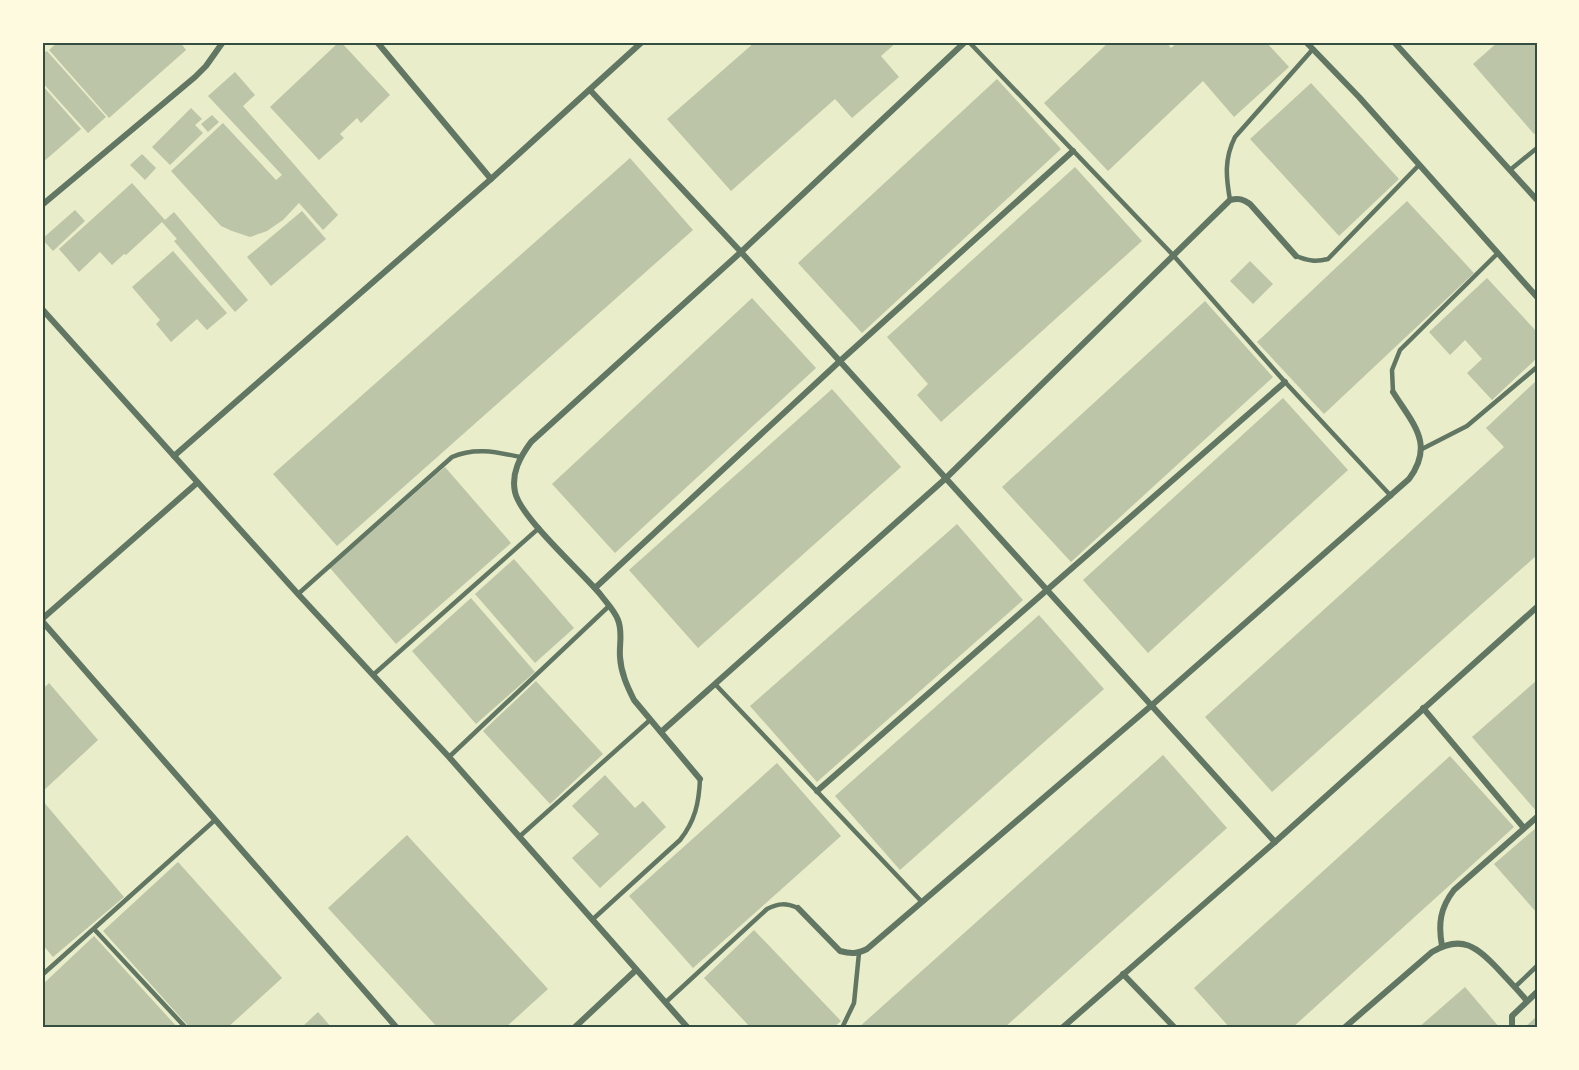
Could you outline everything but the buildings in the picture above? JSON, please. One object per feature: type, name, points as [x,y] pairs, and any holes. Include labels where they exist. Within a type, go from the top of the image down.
[{"type":"street","points":[[42,205],[195,77],[223,42]]},
{"type":"street","points":[[377,42],[491,179]]},
{"type":"street","points":[[174,456],[491,179],[642,42]]},
{"type":"street","points":[[700,778],[650,720],[627,687],[620,658],[618,620],[609,606],[523,511],[515,493],[514,475],[520,457],[531,442],[741,252],[967,42]]},
{"type":"street","points":[[1306,42],[1359,97],[1537,297]]},
{"type":"street","points":[[1406,42],[1397,45],[1537,200]]},
{"type":"street","points":[[590,90],[741,252],[1275,842]]},
{"type":"street","points":[[595,588],[840,361],[1073,151]]},
{"type":"street","points":[[661,732],[945,479],[1230,200],[1237,198],[1250,204],[1296,256]]},
{"type":"street","points":[[42,309],[197,483],[449,758],[688,1028]]},
{"type":"street","points":[[817,791],[1285,382]]},
{"type":"street","points":[[798,908],[840,951],[849,954],[867,949],[1152,705],[1410,479],[1419,466],[1422,449],[1420,434],[1394,392]]},
{"type":"street","points":[[197,483],[42,620],[397,1028]]},
{"type":"street","points":[[1062,1028],[1275,842],[1537,607]]},
{"type":"street","points":[[1423,708],[1524,828]]},
{"type":"street","points":[[1442,946],[1439,931],[1440,916],[1445,902],[1454,890],[1537,817]]},
{"type":"street","points":[[1344,1028],[1432,952],[1452,943],[1474,947],[1527,1001]]},
{"type":"street","points":[[574,1028],[636,970]]},
{"type":"street","points":[[1123,974],[1175,1028]]},
{"type":"street","points":[[1512,1028],[1512,1016],[1537,992]]},
{"type":"lane","points":[[967,42],[1173,255],[1285,382],[1391,496]]},
{"type":"lane","points":[[1230,200],[1226,162],[1235,137],[1313,49]]},
{"type":"lane","points":[[1510,170],[1537,148]]},
{"type":"lane","points":[[1296,256],[1306,261],[1317,262],[1328,259],[1419,165]]},
{"type":"lane","points":[[1394,392],[1392,370],[1400,350],[1498,253]]},
{"type":"lane","points":[[1422,449],[1467,426],[1537,367]]},
{"type":"lane","points":[[298,594],[452,457],[476,450],[520,457]]},
{"type":"lane","points":[[373,675],[539,528]]},
{"type":"lane","points":[[449,758],[609,606]]},
{"type":"lane","points":[[715,684],[922,902]]},
{"type":"lane","points":[[519,837],[650,720]]},
{"type":"lane","points":[[592,920],[680,840],[690,827],[700,797],[700,778]]},
{"type":"lane","points":[[42,975],[215,820]]},
{"type":"lane","points":[[666,1002],[767,909],[777,904],[788,904],[798,908]]},
{"type":"lane","points":[[94,929],[186,1028]]},
{"type":"lane","points":[[842,1028],[854,1003],[859,953]]},
{"type":"lane","points":[[1515,987],[1537,966]]}]
